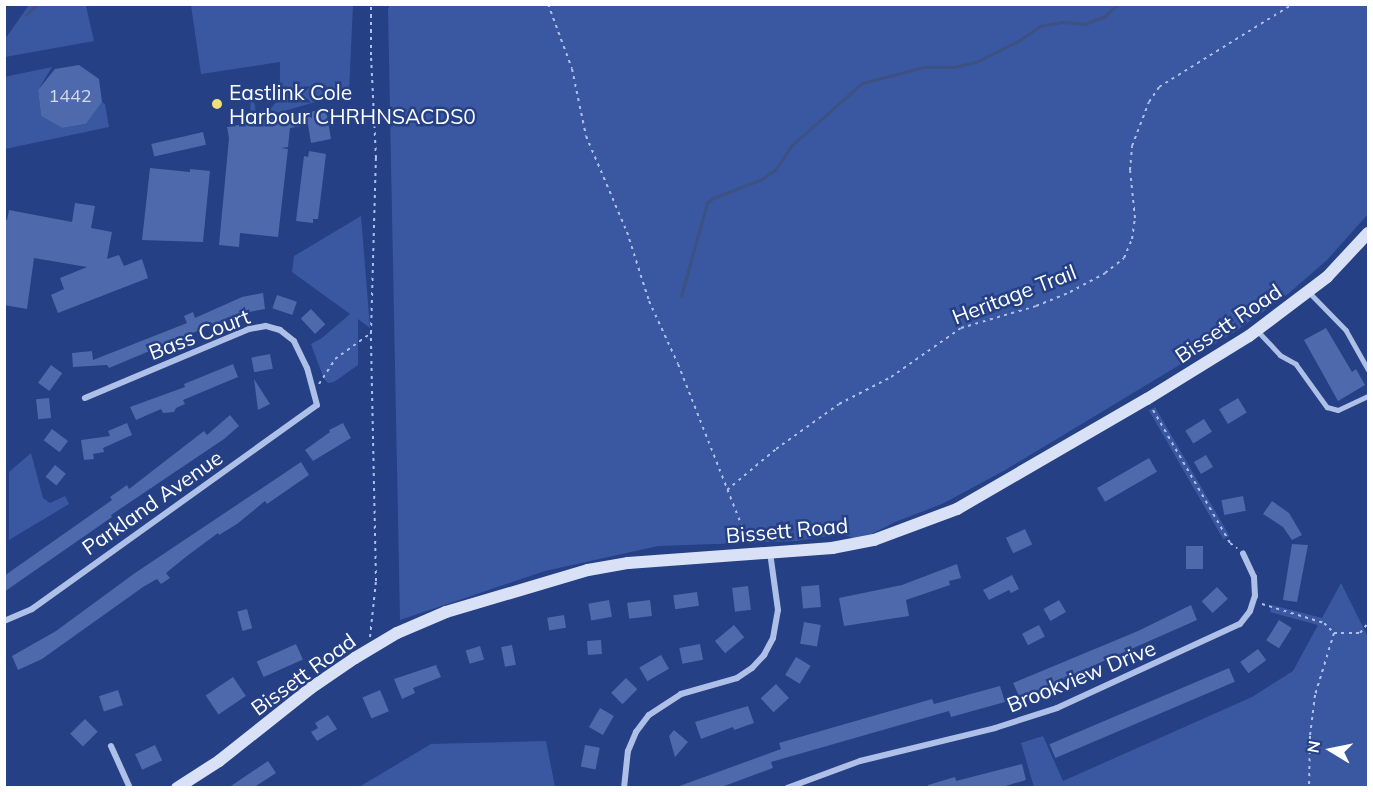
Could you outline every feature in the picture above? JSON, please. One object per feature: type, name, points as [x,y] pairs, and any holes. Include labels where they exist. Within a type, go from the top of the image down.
[{"type":"main road","name":"Bissett Road","points":[[177,788],[219,761],[310,688],[369,649],[446,612],[588,570],[628,562],[848,546],[917,526],[988,493],[1147,399],[1257,330],[1308,292],[1350,255],[1368,232]]},
{"type":"street","name":"Bass Court","points":[[85,398],[249,329],[266,326],[280,330],[294,341],[315,392],[317,405]]},
{"type":"street","name":"Parkland Avenue","points":[[4,621],[32,609],[317,405]]},
{"type":"street","points":[[624,788],[628,751],[636,732],[649,715],[681,694],[736,678],[752,668],[765,655],[773,638],[778,610],[770,551]]},
{"type":"street","points":[[1243,553],[1254,577],[1254,602]]},
{"type":"street","name":"Brookview Drive","points":[[787,788],[860,761],[995,728],[1057,708],[1240,624],[1254,602]]},
{"type":"street","points":[[111,746],[130,788]]},
{"type":"lane","points":[[1308,292],[1346,330],[1368,369]]},
{"type":"lane","points":[[1257,330],[1280,355],[1296,364],[1327,407],[1338,410],[1368,396]]},
{"type":"path","points":[[369,649],[376,581],[372,333],[376,158],[371,4]]},
{"type":"path","points":[[548,4],[572,69],[586,136],[627,232],[649,301],[678,364],[747,535],[751,553]]},
{"type":"path","name":"Heritage Trail","points":[[727,490],[776,449],[839,404],[891,377],[961,328],[1035,306],[1070,292],[1105,273],[1124,258],[1132,239],[1134,218],[1130,170],[1132,146],[1149,102],[1159,87],[1293,4]]},
{"type":"path","points":[[315,392],[335,359],[372,333]]},
{"type":"path","points":[[1147,399],[1230,543],[1243,553]]},
{"type":"path","points":[[1254,602],[1324,623],[1334,633],[1360,633],[1368,623]]},
{"type":"path","points":[[1309,788],[1310,736],[1315,695],[1334,633]]},
{"type":"shaded area","points":[[390,4],[1368,5],[1368,214],[1327,260],[1288,294],[1236,331],[1007,469],[942,504],[895,522],[860,540],[841,534],[796,541],[658,546],[545,571],[400,620],[388,9]]},
{"type":"shaded area","points":[[29,5],[89,5],[86,6],[94,41],[5,57],[5,39]]},
{"type":"shaded area","points":[[191,5],[353,5],[349,92],[251,121],[250,95],[253,93],[256,113],[272,107],[280,98],[280,62],[201,74]]},
{"type":"shaded area","points":[[52,67],[38,90],[41,116],[62,128],[86,124],[102,102],[105,104],[109,127],[5,149],[4,77]]},
{"type":"shaded area","points":[[361,216],[370,328],[358,319],[358,365],[334,382],[328,383],[324,379],[311,344],[322,338],[350,314],[292,272],[294,256]]},
{"type":"shaded area","points":[[1155,407],[1230,536],[1223,540],[1149,410]]},
{"type":"shaded area","points":[[31,453],[43,498],[50,503],[65,496],[69,504],[9,540],[9,472]]},
{"type":"shaded area","points":[[1341,583],[1368,637],[1368,787],[1034,787],[1021,743],[1043,736],[1063,781],[1252,697],[1293,671],[1318,625],[1270,612],[1272,605],[1322,618]]},
{"type":"shaded area","points":[[546,741],[555,787],[359,787],[431,744]]},
{"type":"building","points":[[79,65],[99,79],[102,102],[86,124],[62,128],[41,116],[38,90],[55,69]]},
{"type":"building","points":[[326,109],[331,139],[311,143],[308,125],[290,128],[288,147],[281,148],[288,149],[278,237],[240,233],[239,247],[219,245],[229,138],[227,127]]},
{"type":"building","points":[[203,132],[206,145],[154,157],[151,144]]},
{"type":"building","points":[[309,151],[326,154],[318,219],[313,219],[313,223],[296,221],[304,156],[308,157]]},
{"type":"building","points":[[150,168],[190,172],[190,169],[210,171],[203,242],[142,240]]},
{"type":"building","points":[[75,203],[95,206],[91,228],[112,232],[107,259],[119,255],[124,266],[142,259],[148,278],[58,313],[51,295],[64,289],[60,278],[87,267],[34,258],[27,309],[4,305],[4,220],[7,220],[9,210],[72,222]]},
{"type":"building","points":[[263,293],[265,309],[238,314],[109,368],[107,365],[73,367],[72,353],[92,351],[93,360],[187,323],[184,316],[193,312],[195,318],[242,297]]},
{"type":"building","points":[[277,295],[297,302],[292,315],[272,308]]},
{"type":"building","points":[[311,309],[325,324],[315,334],[301,319]]},
{"type":"building","points":[[1326,328],[1352,372],[1356,369],[1365,385],[1338,401],[1304,340]]},
{"type":"building","points":[[270,354],[273,369],[254,372],[251,358]]},
{"type":"building","points":[[233,364],[238,377],[183,400],[185,404],[176,408],[174,412],[163,413],[161,409],[136,420],[130,407],[185,387],[184,384]]},
{"type":"building","points":[[51,365],[62,373],[49,391],[38,383]]},
{"type":"building","points":[[254,379],[270,404],[258,410]]},
{"type":"building","points":[[49,398],[51,418],[38,419],[36,399]]},
{"type":"building","points":[[1238,398],[1247,413],[1228,424],[1219,409]]},
{"type":"building","points":[[230,415],[239,426],[224,439],[111,515],[112,517],[4,592],[4,576],[112,500],[110,497],[127,485],[129,489],[204,431],[207,435]]},
{"type":"building","points":[[1204,419],[1212,432],[1193,443],[1185,431]]},
{"type":"building","points":[[127,423],[132,435],[103,448],[104,452],[93,454],[94,459],[84,460],[81,440],[110,436],[108,431]]},
{"type":"building","points":[[343,423],[351,438],[313,461],[305,450],[330,432],[329,430]]},
{"type":"building","points":[[52,429],[68,441],[60,452],[44,440]]},
{"type":"building","points":[[1206,455],[1213,467],[1201,474],[1194,462]]},
{"type":"building","points":[[1149,458],[1157,472],[1105,502],[1097,488]]},
{"type":"building","points":[[301,462],[309,475],[267,504],[265,501],[237,524],[219,535],[218,533],[166,573],[170,578],[161,584],[157,579],[143,587],[42,659],[18,670],[12,656],[56,631],[135,573]]},
{"type":"building","points":[[55,465],[66,474],[56,485],[46,477]]},
{"type":"building","points":[[1243,496],[1246,511],[1224,515],[1221,500]]},
{"type":"building","points":[[1272,501],[1289,513],[1302,535],[1292,540],[1283,527],[1263,514]]},
{"type":"building","points":[[1025,529],[1032,544],[1013,553],[1006,538]]},
{"type":"building","points":[[1292,544],[1308,545],[1297,602],[1283,600]]},
{"type":"building","points":[[1186,546],[1203,546],[1203,569],[1186,569]]},
{"type":"building","points":[[957,564],[961,578],[949,581],[950,585],[906,600],[909,616],[844,626],[839,598],[902,585]]},
{"type":"building","points":[[1012,575],[1019,589],[1011,593],[1009,590],[989,600],[983,590]]},
{"type":"building","points":[[819,585],[821,607],[803,608],[801,587]]},
{"type":"building","points":[[748,586],[751,610],[735,612],[732,588]]},
{"type":"building","points":[[1217,587],[1228,599],[1213,613],[1202,601]]},
{"type":"building","points":[[697,592],[699,606],[675,609],[673,595]]},
{"type":"building","points":[[609,600],[612,617],[591,620],[588,604]]},
{"type":"building","points":[[650,600],[652,616],[629,619],[627,603]]},
{"type":"building","points":[[1059,600],[1066,612],[1050,621],[1043,609]]},
{"type":"building","points":[[1191,605],[1197,620],[1020,698],[1013,683],[1138,631]]},
{"type":"building","points":[[247,609],[252,628],[243,631],[237,612]]},
{"type":"building","points":[[564,615],[566,628],[549,630],[547,618]]},
{"type":"building","points":[[1279,620],[1292,628],[1279,648],[1266,640]]},
{"type":"building","points":[[804,622],[821,625],[817,647],[800,644]]},
{"type":"building","points":[[734,625],[744,637],[725,653],[715,641]]},
{"type":"building","points":[[1039,625],[1045,637],[1028,645],[1022,634]]},
{"type":"building","points":[[601,640],[602,654],[588,655],[587,641]]},
{"type":"building","points":[[296,644],[303,660],[264,677],[257,661]]},
{"type":"building","points":[[700,644],[703,660],[682,664],[679,648]]},
{"type":"building","points":[[512,645],[516,665],[505,667],[501,647]]},
{"type":"building","points":[[480,646],[484,659],[470,664],[466,650]]},
{"type":"building","points":[[1258,649],[1266,660],[1248,673],[1240,662]]},
{"type":"building","points":[[661,655],[669,669],[647,681],[639,668]]},
{"type":"building","points":[[796,657],[811,666],[800,684],[785,675]]},
{"type":"building","points":[[436,665],[441,677],[413,688],[415,693],[402,699],[394,679]]},
{"type":"building","points":[[1229,668],[1235,682],[1055,758],[1050,744]]},
{"type":"building","points":[[233,677],[246,696],[219,715],[206,695]]},
{"type":"building","points":[[626,678],[637,689],[622,704],[611,693]]},
{"type":"building","points":[[776,684],[789,698],[774,712],[761,698]]},
{"type":"building","points":[[1000,686],[1005,702],[951,717],[949,711],[771,762],[773,768],[719,788],[674,788],[781,749],[779,743],[932,699],[934,704]]},
{"type":"building","points":[[118,690],[123,705],[104,711],[99,696]]},
{"type":"building","points":[[380,690],[389,711],[371,719],[363,697]]},
{"type":"building","points":[[748,706],[754,723],[734,730],[733,727],[701,739],[695,722]]},
{"type":"building","points":[[600,708],[614,716],[603,735],[589,727]]},
{"type":"building","points":[[328,715],[337,729],[317,741],[311,732],[318,728],[315,723]]},
{"type":"building","points":[[85,719],[98,732],[83,747],[70,734]]},
{"type":"building","points":[[674,730],[688,742],[675,757],[669,736]]},
{"type":"building","points":[[155,745],[162,760],[142,770],[135,754]]},
{"type":"building","points":[[585,745],[600,748],[596,769],[581,767]]},
{"type":"building","points":[[268,761],[276,773],[253,788],[228,788]]},
{"type":"building","points":[[1022,764],[1026,780],[999,788],[928,788],[928,785],[955,777],[956,781]]},
{"type":"waterway","points":[[26,15],[37,4]]},
{"type":"waterway","points":[[681,296],[707,203],[713,198],[762,179],[775,170],[791,146],[862,83],[924,67],[954,67],[976,62],[1018,41],[1040,26],[1063,22],[1085,24],[1105,16],[1118,4]]},
{"type":"place","name":"Eastlink Cole Harbour CHRHNSACDS0","points":[[217,104]]}]
